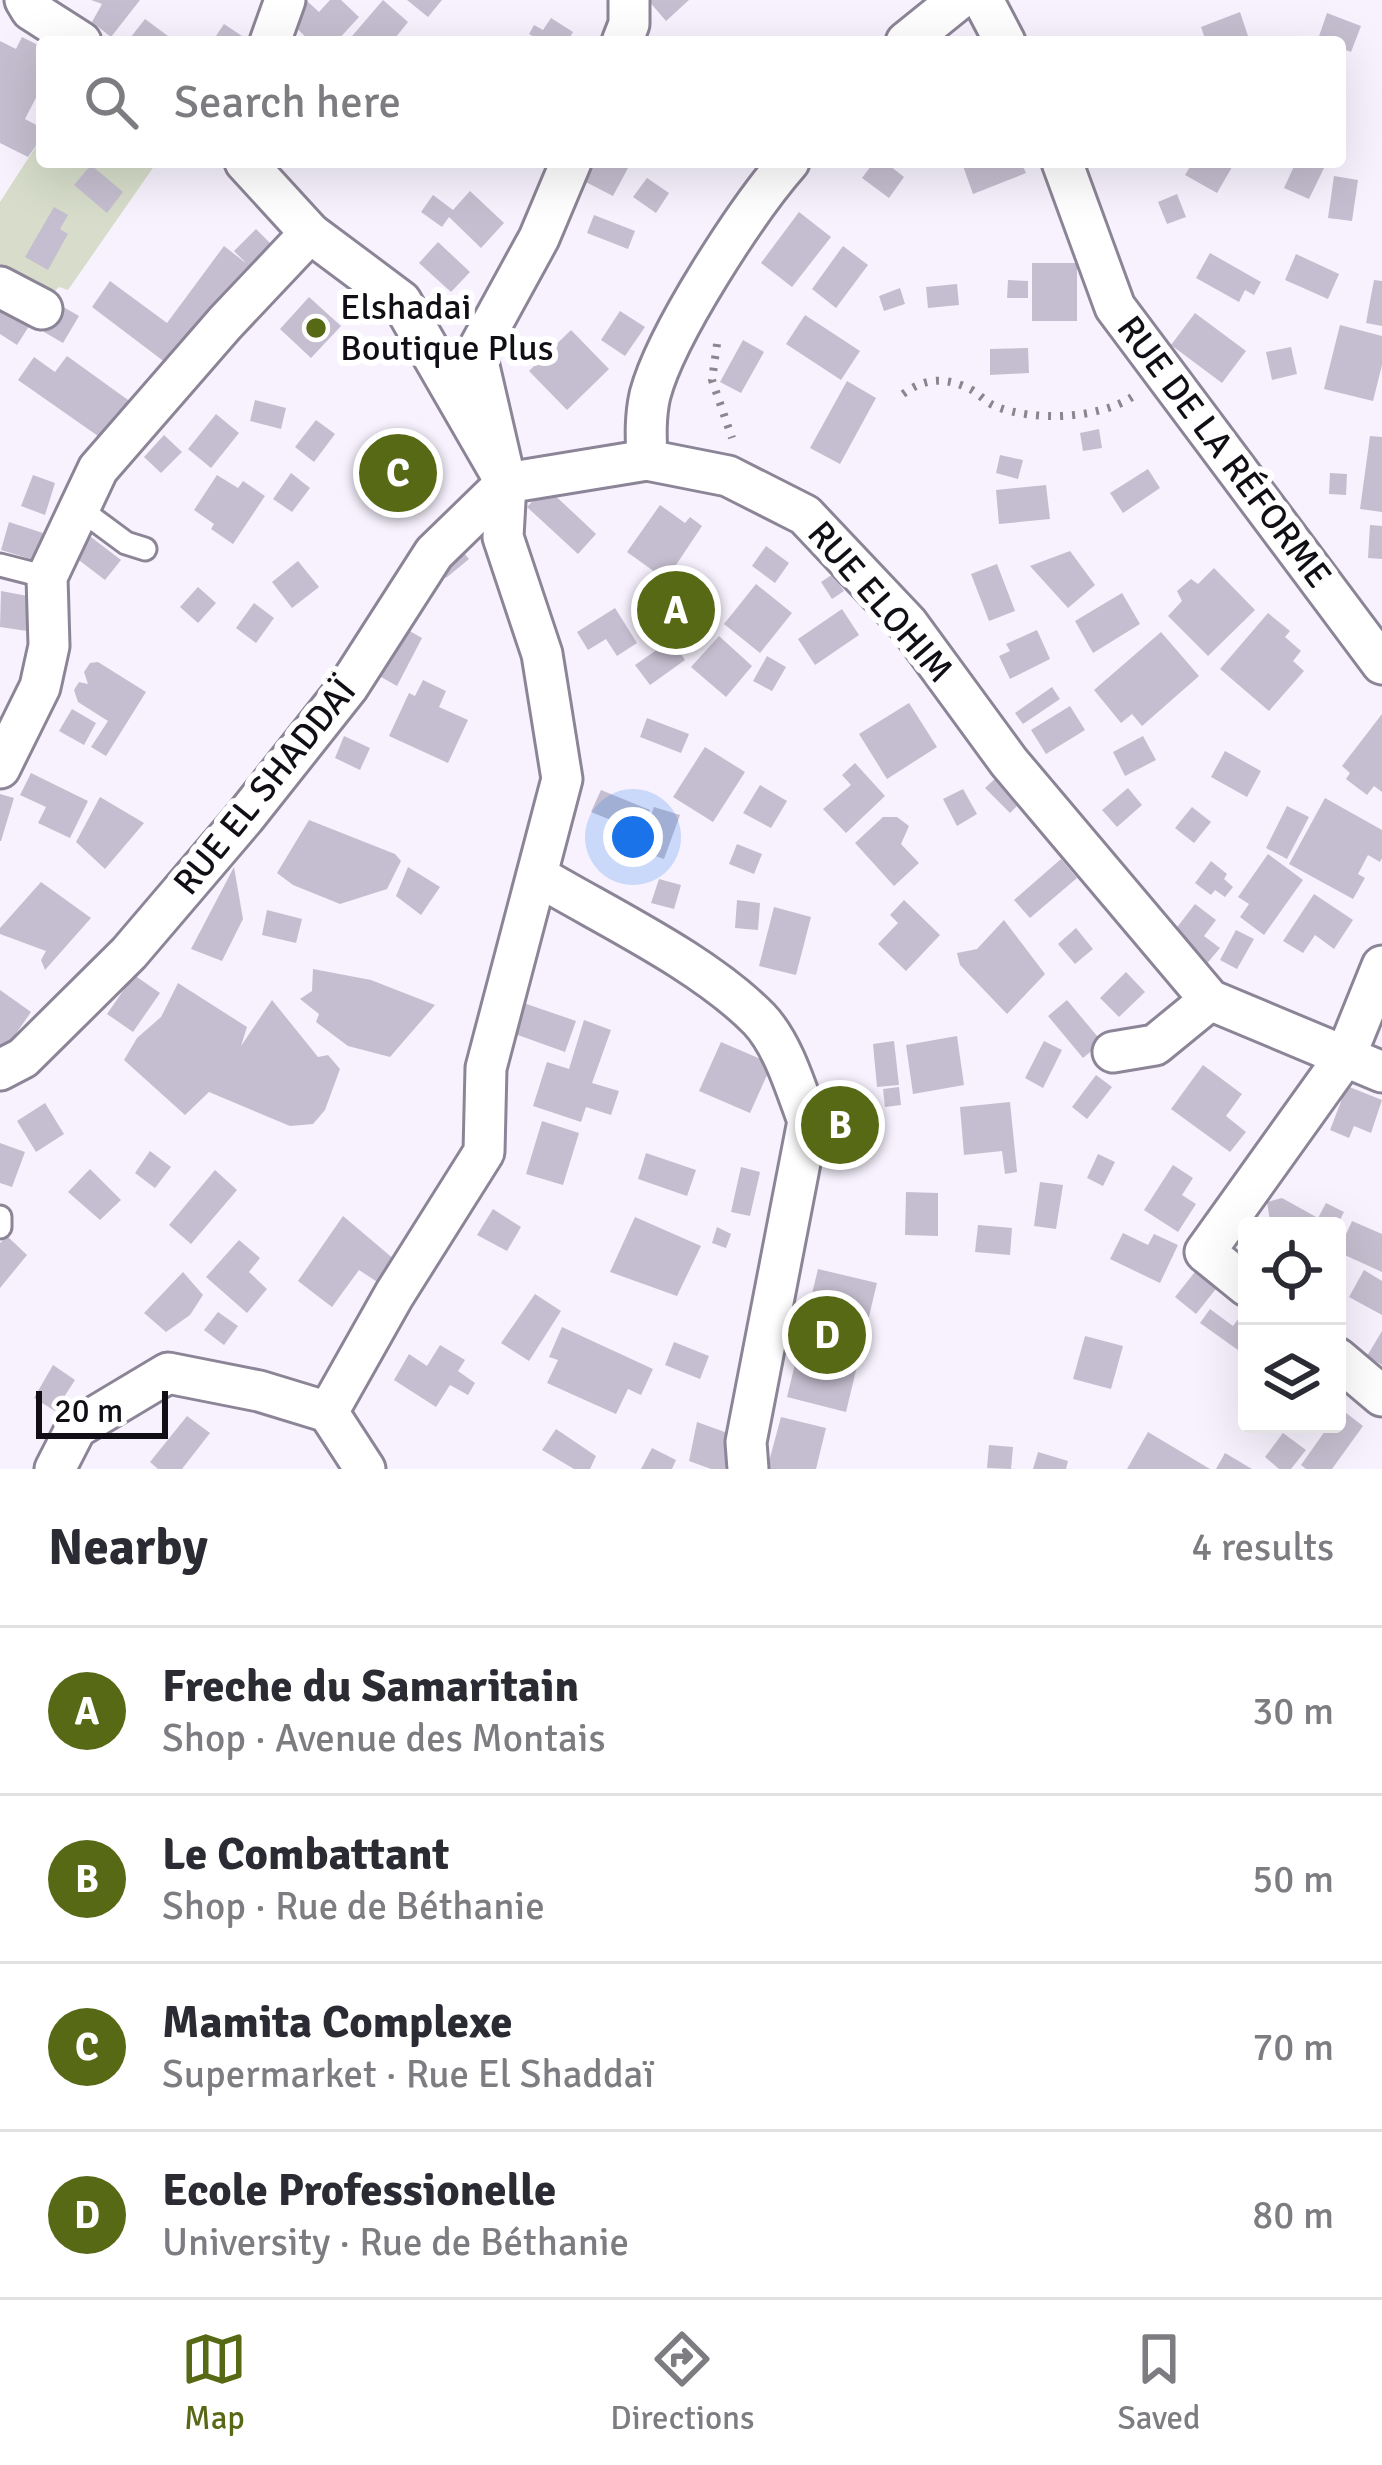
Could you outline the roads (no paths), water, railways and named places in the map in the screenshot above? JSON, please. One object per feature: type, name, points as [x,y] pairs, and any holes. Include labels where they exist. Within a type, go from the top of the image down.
[{"type":"street","points":[[25,0],[32,10],[72,36]]},
{"type":"street","points":[[272,36],[286,0]]},
{"type":"street","points":[[624,36],[628,0]]},
{"type":"street","points":[[913,36],[958,0]]},
{"type":"street","points":[[983,0],[1002,36]]},
{"type":"street","points":[[250,168],[310,233],[400,301],[506,483]]},
{"type":"street","points":[[328,1412],[394,1295],[484,1152],[486,1068],[562,779],[542,654],[503,537],[506,483],[476,353],[539,238],[568,168]]},
{"type":"street","points":[[647,460],[646,419],[652,389],[682,325],[764,191],[785,168]]},
{"type":"street","name":"RUE DE LA RÉFORME","points":[[1064,168],[1115,307],[1382,664]]},
{"type":"street","points":[[0,768],[40,687],[49,646],[47,577],[98,469],[310,233]]},
{"type":"street","points":[[0,287],[42,309]]},
{"type":"street","name":"RUE ELOHIM","points":[[506,483],[647,460],[728,476],[805,515],[908,624],[1009,762],[1210,1000],[1382,1072]]},
{"type":"street","name":"RUE EL SHADDAÏ","points":[[0,1070],[23,1058],[129,953],[348,687],[434,553],[506,483]]},
{"type":"street","points":[[538,876],[689,964],[761,1022],[791,1076],[808,1121],[746,1442],[748,1469]]},
{"type":"street","points":[[1238,1279],[1205,1252],[1346,1055],[1382,966]]},
{"type":"street","points":[[1113,1052],[1155,1045],[1210,1000]]},
{"type":"street","points":[[1346,1366],[1382,1396]]},
{"type":"street","points":[[55,1469],[76,1428],[168,1372],[259,1391],[328,1412],[365,1469]]},
{"type":"lane","points":[[80,508],[126,543],[145,549]]},
{"type":"lane","points":[[1,567],[47,577]]},
{"type":"lane","points":[[0,1217],[0,1227]]},
{"type":"place","name":"Elshadai Boutique Plus","points":[[316,328]]},
{"type":"place","name":"Mamita Complexe","points":[[398,473]]},
{"type":"place","name":"Freche du Samaritain","points":[[676,610]]},
{"type":"place","name":"Le Combattant","points":[[840,1125]]},
{"type":"place","name":"Ecole Professionelle","points":[[827,1335]]}]
